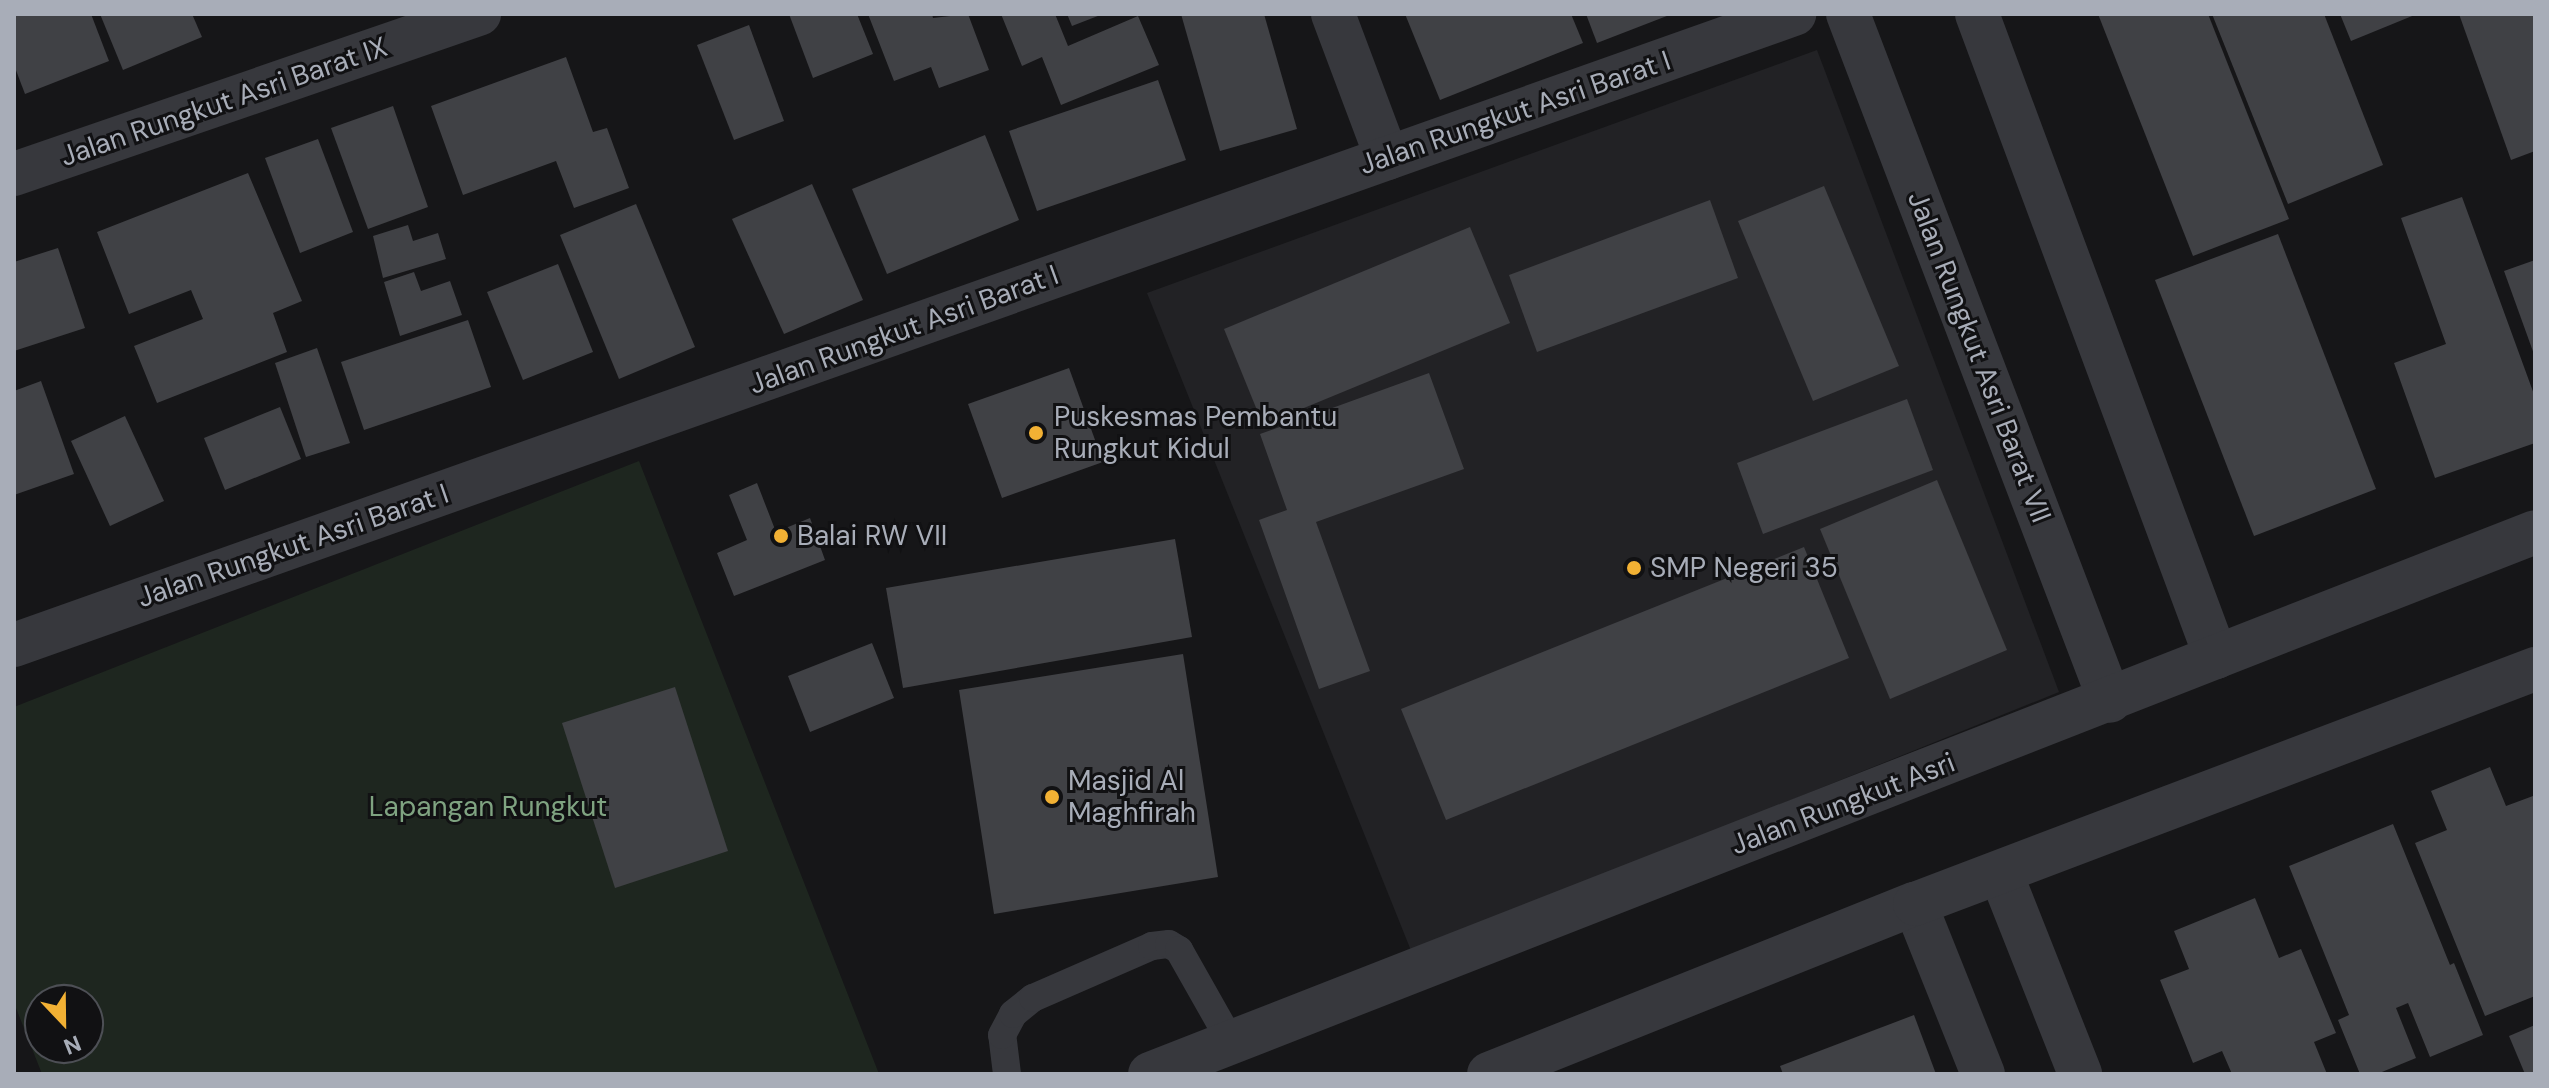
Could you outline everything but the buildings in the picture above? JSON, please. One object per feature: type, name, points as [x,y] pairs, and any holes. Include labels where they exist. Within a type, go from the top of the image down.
[{"type":"street","name":"Jalan Rungkut Asri Barat IX","points":[[14,174],[479,14]]},
{"type":"street","points":[[1333,14],[1387,158]]},
{"type":"street","name":"Jalan Rungkut Asri Barat I","points":[[14,645],[1794,14]]},
{"type":"street","name":"Jalan Rungkut Asri Barat VII","points":[[1848,14],[2110,701]]},
{"type":"street","points":[[1977,14],[2216,657]]},
{"type":"street","name":"Jalan Rungkut Asri","points":[[1150,1074],[2110,701],[2535,532]]},
{"type":"street","points":[[1493,1073],[1915,904],[2001,874],[2535,669]]},
{"type":"street","points":[[2001,874],[2080,1074]]},
{"type":"street","points":[[1915,904],[1983,1074]]},
{"type":"lane","points":[[1007,1074],[1002,1035],[1013,1014],[1033,998],[1152,946],[1169,944],[1179,950],[1231,1042]]},
{"type":"shaded area","name":"SMP Negeri 35","points":[[1817,50],[2059,692],[1412,953],[1147,293]]},
{"type":"green space","name":"Lapangan Rungkut","points":[[639,461],[879,1074],[42,1074],[38,1064],[104,1064],[104,984],[24,984],[24,1028],[14,1003],[14,707]]},
{"type":"place","name":"Puskesmas Pembantu Rungkut Kidul","points":[[1036,433]]},
{"type":"place","name":"Balai RW VII","points":[[781,536]]},
{"type":"place","name":"SMP Negeri 35","points":[[1634,568]]},
{"type":"place","name":"Masjid Al Maghfirah","points":[[1052,797]]}]
